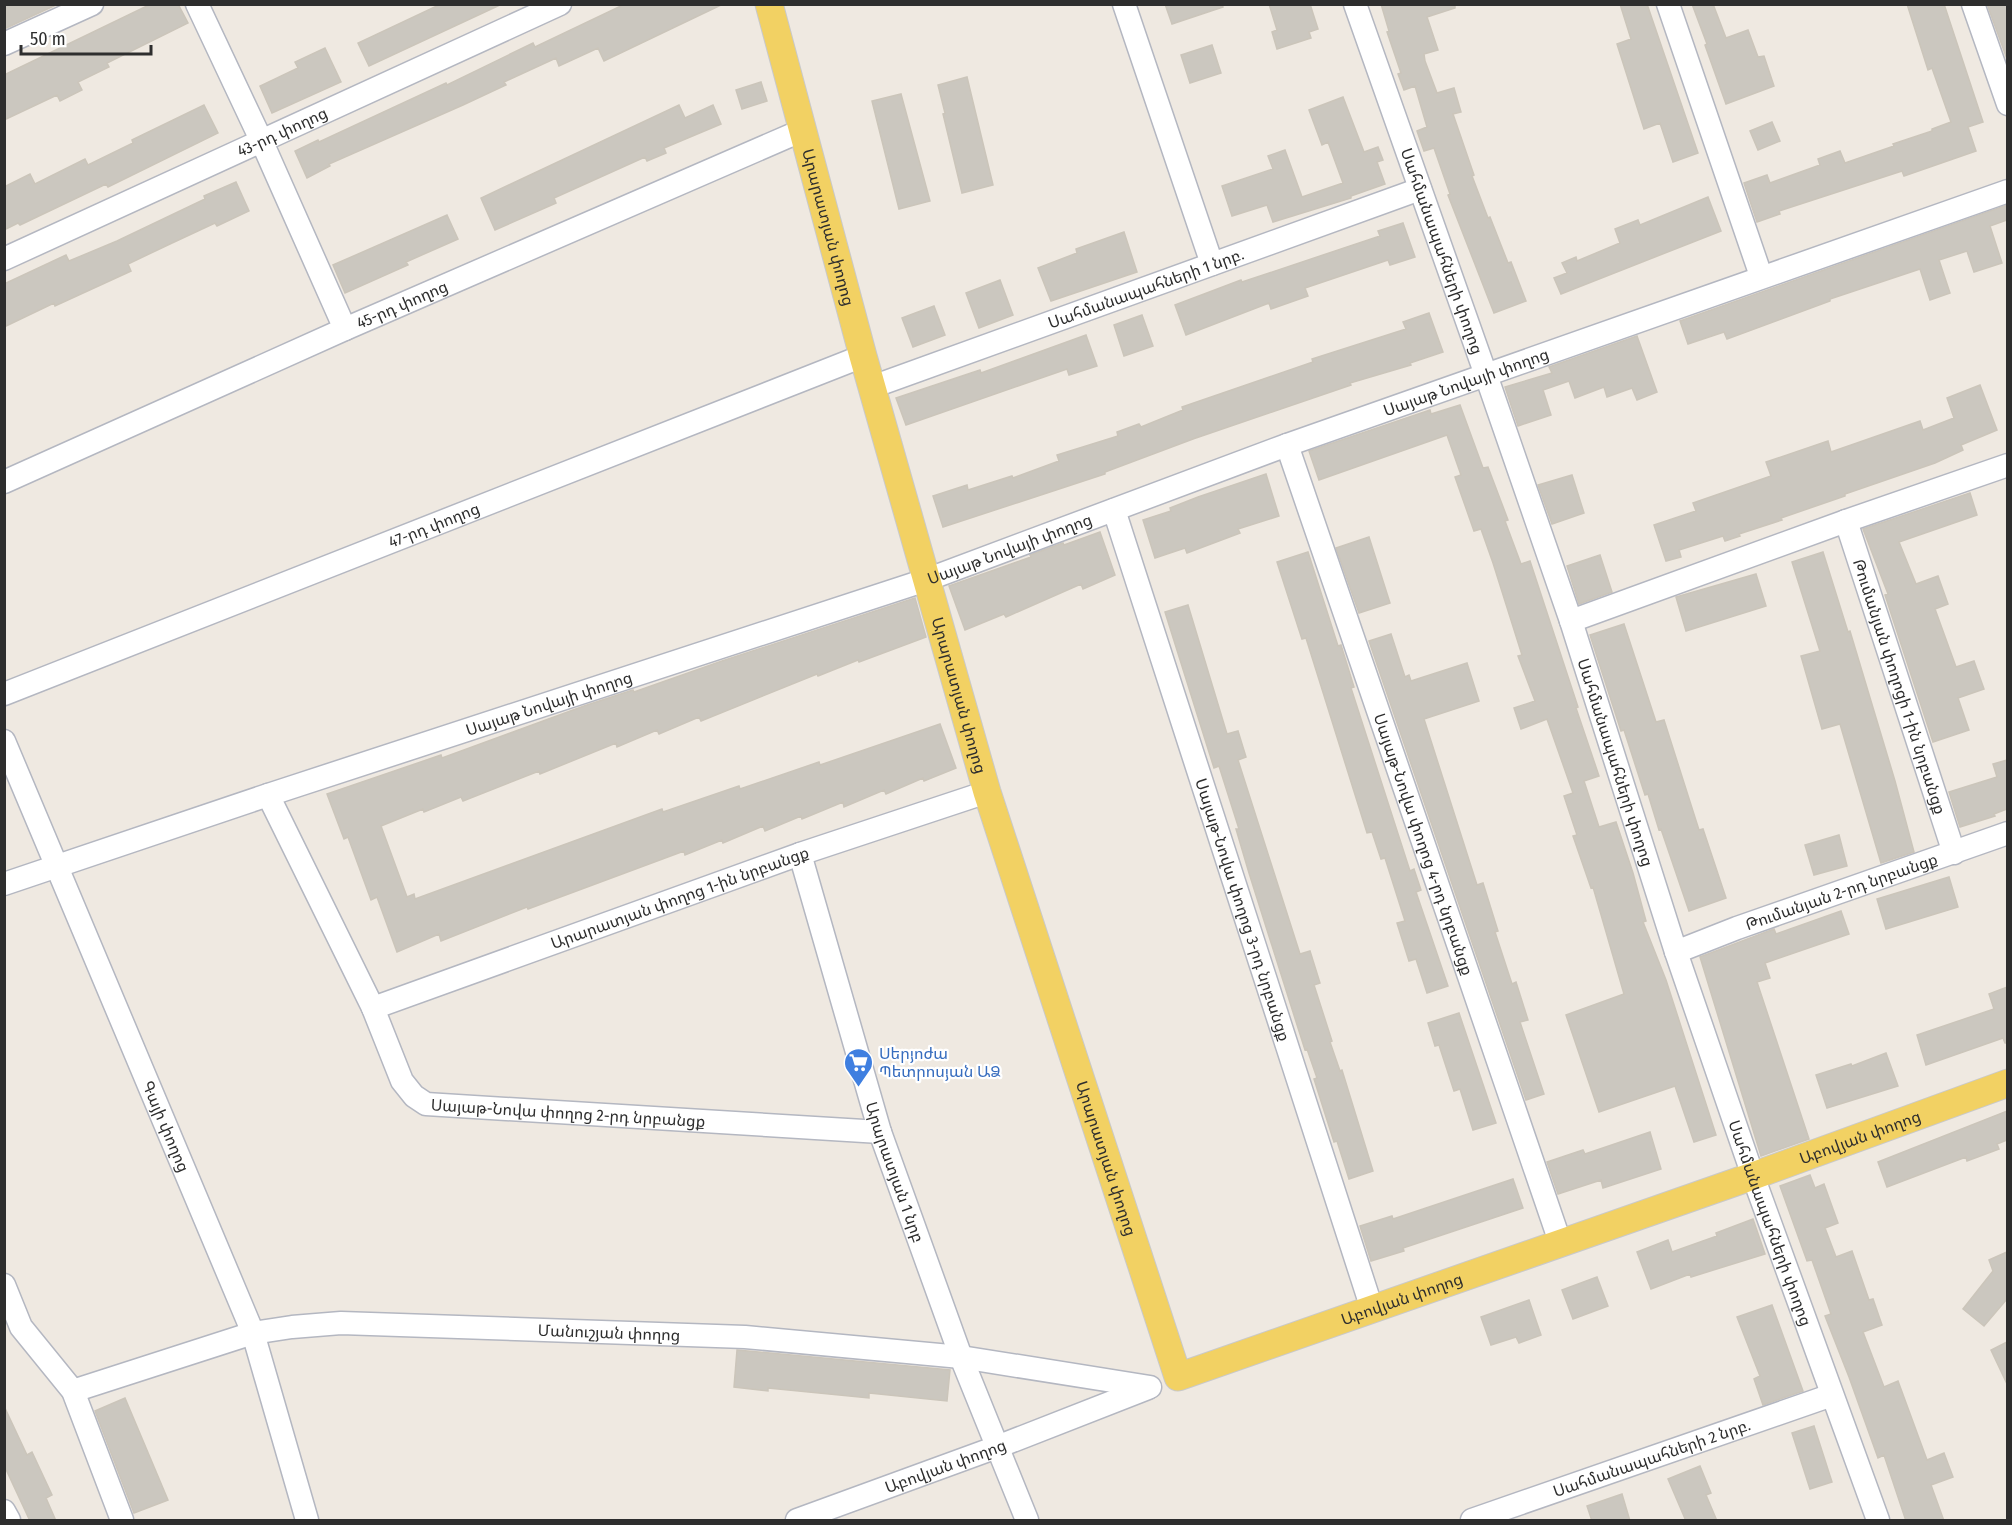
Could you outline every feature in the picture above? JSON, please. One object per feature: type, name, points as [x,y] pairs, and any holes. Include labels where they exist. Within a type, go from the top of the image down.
[{"type":"main road","name":"Արարատյան փողոց","points":[[769,4],[863,356],[987,792],[1178,1377]]},
{"type":"main road","name":"Աբովյան փողոց","points":[[1178,1377],[1753,1176],[2007,1083]]},
{"type":"street","points":[[4,44],[92,4]]},
{"type":"street","points":[[197,4],[262,142],[345,329]]},
{"type":"street","name":"43-րդ փողոց","points":[[4,259],[560,4]]},
{"type":"street","points":[[1124,4],[1212,264]]},
{"type":"street","name":"Սահմանապահների փողոց","points":[[1355,4],[1570,621],[1676,952],[1753,1176],[1878,1521]]},
{"type":"street","points":[[1668,4],[1761,276]]},
{"type":"street","points":[[1973,4],[2007,104]]},
{"type":"street","name":"45-րդ փողոց","points":[[4,482],[345,329],[802,130]]},
{"type":"street","name":"Սահմանապահների 1 նրբ.","points":[[872,387],[1420,189]]},
{"type":"street","name":"Սայաթ Նովայի փողոց","points":[[4,884],[268,795],[926,580],[1287,445],[2007,191]]},
{"type":"street","name":"47-րդ փողոց","points":[[4,694],[863,356]]},
{"type":"street","name":"Սայաթ-Նովա փողոց 4-րդ նրբանցք","points":[[1287,445],[1560,1242]]},
{"type":"street","points":[[1570,621],[2007,465]]},
{"type":"street","name":"Սայաթ-Նովա փողոց 3-րդ նրբանցք","points":[[1114,510],[1372,1309]]},
{"type":"street","name":"Թումանյան փողոցի 1-ին նրբանցք","points":[[1846,521],[1954,853]]},
{"type":"street","name":"Գայի փողոց","points":[[4,741],[253,1333],[307,1521]]},
{"type":"street","name":"Արարատյան փողոց 1-ին նրբանցք","points":[[373,1008],[800,854],[987,792]]},
{"type":"street","name":"Սայաթ-Նովա փողոց 2-րդ նրբանցք","points":[[268,795],[373,1008],[402,1081],[414,1096],[426,1104],[880,1132]]},
{"type":"street","name":"Թումանյան 2-րդ նրբանցք","points":[[1676,952],[1748,924],[2007,833]]},
{"type":"street","name":"Արարատյան 1 նրբ","points":[[800,854],[880,1132],[961,1357],[1027,1521]]},
{"type":"street","points":[[4,1285],[13,1330],[73,1391],[122,1521]]},
{"type":"street","name":"Մանուշյան փողոց","points":[[73,1391],[253,1333],[292,1327],[352,1323],[745,1337],[961,1357],[1150,1388]]},
{"type":"street","name":"Աբովյան փողոց","points":[[797,1521],[1178,1377]]},
{"type":"street","name":"Սահմանապահների 2 նրբ.","points":[[1472,1521],[1832,1395]]},
{"type":"street","points":[[4,1511],[9,1521]]},
{"type":"building","points":[[4,4],[58,4],[4,29]]},
{"type":"building","points":[[151,4],[178,4],[188,23],[107,63],[109,67],[78,82],[82,90],[60,101],[57,95],[4,120],[4,75]]},
{"type":"building","points":[[441,4],[502,4],[369,66],[358,43]]},
{"type":"building","points":[[625,4],[723,4],[604,61],[598,48],[559,66],[556,58],[504,82],[506,85],[329,164],[330,166],[307,178],[295,151],[446,83],[447,85],[533,43],[535,47]]},
{"type":"building","points":[[1165,4],[1222,4],[1223,7],[1172,24]]},
{"type":"building","points":[[1269,4],[1310,4],[1318,29],[1309,32],[1311,38],[1277,49],[1272,32],[1277,30]]},
{"type":"building","points":[[1381,4],[1455,4],[1455,8],[1427,17],[1438,50],[1424,54],[1425,61],[1437,93],[1454,88],[1461,112],[1453,114],[1474,175],[1472,176],[1488,218],[1490,217],[1508,263],[1511,262],[1526,301],[1494,313],[1448,195],[1450,194],[1434,148],[1424,151],[1417,131],[1427,127],[1415,86],[1404,90],[1398,74],[1401,73],[1387,32],[1389,31]]},
{"type":"building","points":[[1620,4],[1647,4],[1698,153],[1673,162],[1660,123],[1644,129],[1617,44],[1631,39]]},
{"type":"building","points":[[1692,4],[1713,4],[1726,38],[1748,30],[1758,57],[1764,56],[1774,86],[1726,104]]},
{"type":"building","points":[[1907,4],[1944,4],[1983,122],[1968,127],[1976,151],[1904,176],[1902,171],[1779,211],[1780,214],[1757,222],[1744,183],[1767,175],[1770,183],[1820,165],[1818,159],[1840,151],[1845,163],[1894,146],[1893,144],[1951,122],[1932,68],[1928,70]]},
{"type":"building","points":[[1987,4],[2007,4],[2007,59]]},
{"type":"building","points":[[1212,45],[1221,73],[1190,83],[1181,55]]},
{"type":"building","points":[[325,48],[341,82],[272,113],[260,86],[298,68],[295,62]]},
{"type":"building","points":[[967,77],[993,185],[962,193],[938,85]]},
{"type":"building","points":[[761,82],[767,101],[742,109],[736,90]]},
{"type":"building","points":[[901,94],[930,201],[899,209],[872,101]]},
{"type":"building","points":[[1343,97],[1364,152],[1378,147],[1383,160],[1377,162],[1385,184],[1351,196],[1351,198],[1273,222],[1267,205],[1232,216],[1222,186],[1273,169],[1268,156],[1285,150],[1302,197],[1343,183],[1328,142],[1322,145],[1309,110]]},
{"type":"building","points":[[204,105],[218,133],[108,187],[106,184],[20,225],[18,223],[4,230],[4,187],[30,174],[35,184],[85,159],[88,165],[133,143],[132,140]]},
{"type":"building","points":[[679,105],[685,118],[713,105],[721,124],[664,148],[666,153],[647,161],[645,157],[554,198],[556,203],[495,230],[481,198]]},
{"type":"building","points":[[1772,122],[1780,141],[1758,150],[1750,131]]},
{"type":"building","points":[[236,182],[249,211],[217,226],[215,223],[170,244],[128,264],[131,271],[4,327],[4,284],[66,255],[69,261],[117,241]]},
{"type":"building","points":[[1708,197],[1721,231],[1561,294],[1554,278],[1567,273],[1562,263],[1576,257],[1577,261],[1620,243],[1615,229],[1638,220],[1640,225]]},
{"type":"building","points":[[2007,205],[2007,220],[1990,226],[2002,263],[1974,272],[1967,251],[1939,260],[1950,293],[1930,300],[1920,269],[1830,299],[1830,301],[1727,339],[1724,332],[1688,344],[1680,321]]},
{"type":"building","points":[[447,215],[458,239],[406,262],[408,265],[345,293],[333,265]]},
{"type":"building","points":[[1403,223],[1415,257],[1390,265],[1388,260],[1305,288],[1308,296],[1271,309],[1269,303],[1186,335],[1175,305],[1241,280],[1242,282],[1380,236],[1378,231]]},
{"type":"building","points":[[1124,232],[1137,272],[1051,301],[1038,268],[1077,253],[1076,249]]},
{"type":"building","points":[[1000,280],[1013,315],[979,328],[966,293]]},
{"type":"building","points":[[934,306],[945,335],[913,347],[902,318]]},
{"type":"building","points":[[1429,313],[1443,352],[1193,439],[1105,472],[1105,474],[943,527],[933,496],[967,485],[968,490],[1012,476],[1013,478],[1059,461],[1057,455],[1118,436],[1117,432],[1139,424],[1141,427],[1183,410],[1182,407],[1313,362],[1312,359],[1406,329],[1403,322]]},
{"type":"building","points":[[1142,315],[1153,346],[1124,356],[1114,325]]},
{"type":"building","points":[[1086,335],[1097,366],[1069,375],[1067,369],[906,425],[896,398],[980,370],[981,373]]},
{"type":"building","points":[[1637,336],[1657,392],[1637,400],[1632,388],[1607,397],[1604,387],[1575,398],[1569,381],[1543,390],[1551,415],[1518,426],[1505,387],[1552,373],[1549,367]]},
{"type":"building","points":[[1980,385],[1997,430],[1961,445],[1963,450],[1935,463],[1739,534],[1740,536],[1725,541],[1723,536],[1679,550],[1681,557],[1666,561],[1654,525],[1696,511],[1693,503],[1771,476],[1766,462],[1828,441],[1831,452],[1920,421],[1923,430],[1954,418],[1947,398]]},
{"type":"building","points":[[1460,405],[1483,468],[1488,467],[1508,520],[1505,521],[1521,564],[1530,561],[1599,776],[1584,781],[1599,827],[1616,822],[1646,921],[1643,922],[1666,980],[1716,1135],[1694,1142],[1675,1086],[1599,1112],[1566,1015],[1624,994],[1593,887],[1591,888],[1573,836],[1577,835],[1564,796],[1573,793],[1547,719],[1521,729],[1514,708],[1535,701],[1518,656],[1522,655],[1481,529],[1474,531],[1455,477],[1461,475],[1447,435],[1319,480],[1309,451],[1430,410],[1431,414]]},
{"type":"building","points":[[1266,474],[1279,516],[1238,529],[1240,533],[1187,553],[1185,548],[1155,558],[1143,520],[1171,511],[1170,508],[1198,497]]},
{"type":"building","points":[[1572,475],[1584,513],[1552,524],[1538,485]]},
{"type":"building","points":[[1970,493],[1977,515],[1899,542],[1916,584],[1938,576],[1948,604],[1935,609],[1956,667],[1974,661],[1984,689],[1958,698],[1969,730],[1933,742],[1885,595],[1888,594],[1863,529]]},
{"type":"building","points":[[1100,532],[1115,575],[1083,589],[1081,584],[1006,617],[1004,614],[965,630],[949,586],[1031,557],[1030,555],[1063,543],[1064,545]]},
{"type":"building","points":[[1369,537],[1390,603],[1359,613],[1336,548]]},
{"type":"building","points":[[1308,552],[1338,646],[1341,645],[1354,687],[1351,688],[1410,871],[1414,869],[1421,890],[1416,892],[1448,986],[1427,993],[1416,959],[1409,961],[1397,923],[1405,921],[1385,858],[1381,859],[1372,832],[1367,833],[1306,638],[1302,639],[1277,562]]},
{"type":"building","points":[[1823,552],[1848,632],[1850,631],[1914,852],[1881,863],[1840,724],[1822,729],[1801,656],[1820,651],[1792,562]]},
{"type":"building","points":[[1600,555],[1612,592],[1579,604],[1567,566]]},
{"type":"building","points":[[1756,574],[1766,606],[1686,631],[1676,597]]},
{"type":"building","points":[[915,598],[926,637],[818,676],[817,674],[701,721],[699,717],[659,734],[657,730],[617,747],[616,743],[540,774],[539,771],[463,801],[461,797],[381,826],[407,897],[414,894],[415,899],[662,809],[663,812],[739,786],[740,789],[819,762],[820,765],[940,724],[956,768],[924,781],[923,778],[886,794],[884,790],[844,807],[843,802],[765,831],[763,826],[723,843],[722,840],[685,855],[684,851],[528,909],[527,907],[441,941],[439,934],[397,952],[377,897],[371,900],[348,837],[344,839],[327,794],[441,755],[442,758],[584,706],[633,690],[634,692]]},
{"type":"building","points":[[1188,605],[1227,734],[1238,731],[1246,757],[1238,760],[1300,954],[1310,951],[1320,983],[1314,985],[1332,1041],[1330,1042],[1340,1071],[1342,1070],[1373,1171],[1349,1179],[1337,1141],[1334,1142],[1314,1079],[1317,1078],[1307,1049],[1305,1050],[1249,873],[1236,829],[1239,829],[1219,766],[1214,768],[1165,612]]},
{"type":"building","points":[[1624,624],[1656,722],[1664,720],[1699,830],[1703,829],[1726,898],[1689,911],[1648,794],[1645,795],[1624,730],[1621,731],[1590,635]]},
{"type":"building","points":[[1391,634],[1405,677],[1409,675],[1411,681],[1467,663],[1479,701],[1424,719],[1477,885],[1483,883],[1498,931],[1495,932],[1512,984],[1516,982],[1528,1020],[1520,1022],[1544,1094],[1526,1100],[1369,641]]},
{"type":"building","points":[[2007,760],[2007,809],[1994,814],[1995,816],[1960,827],[1949,792],[1997,777],[1993,764]]},
{"type":"building","points":[[1839,835],[1847,866],[1814,875],[1805,845]]},
{"type":"building","points":[[1949,877],[1958,907],[1886,929],[1877,899]]},
{"type":"building","points":[[1841,911],[1849,934],[1765,963],[1770,978],[1757,982],[1809,1139],[1761,1156],[1700,957],[1774,929],[1776,934]]},
{"type":"building","points":[[2007,987],[2007,1043],[2003,1038],[1926,1065],[1917,1035],[1994,1009],[1989,994]]},
{"type":"building","points":[[1459,1013],[1496,1123],[1473,1130],[1460,1089],[1454,1091],[1439,1045],[1435,1046],[1428,1023]]},
{"type":"building","points":[[1886,1053],[1898,1086],[1827,1108],[1816,1075],[1851,1064],[1852,1066]]},
{"type":"building","points":[[2007,1111],[2007,1140],[1997,1144],[1999,1149],[1967,1161],[1966,1157],[1887,1187],[1878,1162]]},
{"type":"building","points":[[1650,1132],[1661,1169],[1603,1188],[1601,1180],[1558,1194],[1547,1162],[1583,1150],[1585,1154]]},
{"type":"building","points":[[1810,1175],[1815,1188],[1824,1184],[1838,1223],[1825,1228],[1836,1257],[1852,1251],[1869,1300],[1873,1299],[1882,1325],[1863,1332],[1884,1387],[1898,1381],[1927,1460],[1944,1453],[1953,1477],[1931,1485],[1944,1521],[1906,1521],[1884,1455],[1878,1458],[1825,1316],[1831,1314],[1812,1260],[1807,1261],[1780,1186]]},
{"type":"building","points":[[1513,1179],[1523,1208],[1371,1261],[1360,1226],[1392,1216],[1393,1219]]},
{"type":"building","points":[[1753,1219],[1765,1254],[1691,1277],[1690,1274],[1651,1289],[1637,1252],[1668,1240],[1672,1252],[1717,1236],[1716,1233]]},
{"type":"building","points":[[2007,1252],[2007,1299],[1984,1326],[1963,1309],[1993,1271],[1989,1260]]},
{"type":"building","points":[[1597,1277],[1608,1306],[1573,1319],[1562,1290]]},
{"type":"building","points":[[1529,1300],[1541,1335],[1519,1343],[1516,1337],[1491,1345],[1481,1317]]},
{"type":"building","points":[[1772,1305],[1803,1391],[1763,1405],[1754,1379],[1760,1376],[1737,1317]]},
{"type":"building","points":[[2007,1342],[2007,1384],[1991,1350]]},
{"type":"building","points":[[737,1350],[950,1370],[947,1401],[869,1393],[869,1398],[734,1387]]},
{"type":"building","points":[[125,1398],[168,1500],[134,1513],[95,1411]]},
{"type":"building","points":[[4,1406],[27,1455],[32,1452],[52,1495],[46,1498],[56,1521],[30,1521],[4,1465]]},
{"type":"building","points":[[1814,1426],[1832,1482],[1810,1489],[1792,1433]]},
{"type":"building","points":[[1700,1466],[1711,1493],[1706,1495],[1717,1521],[1686,1521],[1668,1479]]},
{"type":"building","points":[[1622,1494],[1630,1521],[1592,1521],[1587,1506]]},
{"type":"place","name":"Սերյոժա Պետրոսյան ԱՁ","points":[[858,1088]]}]
